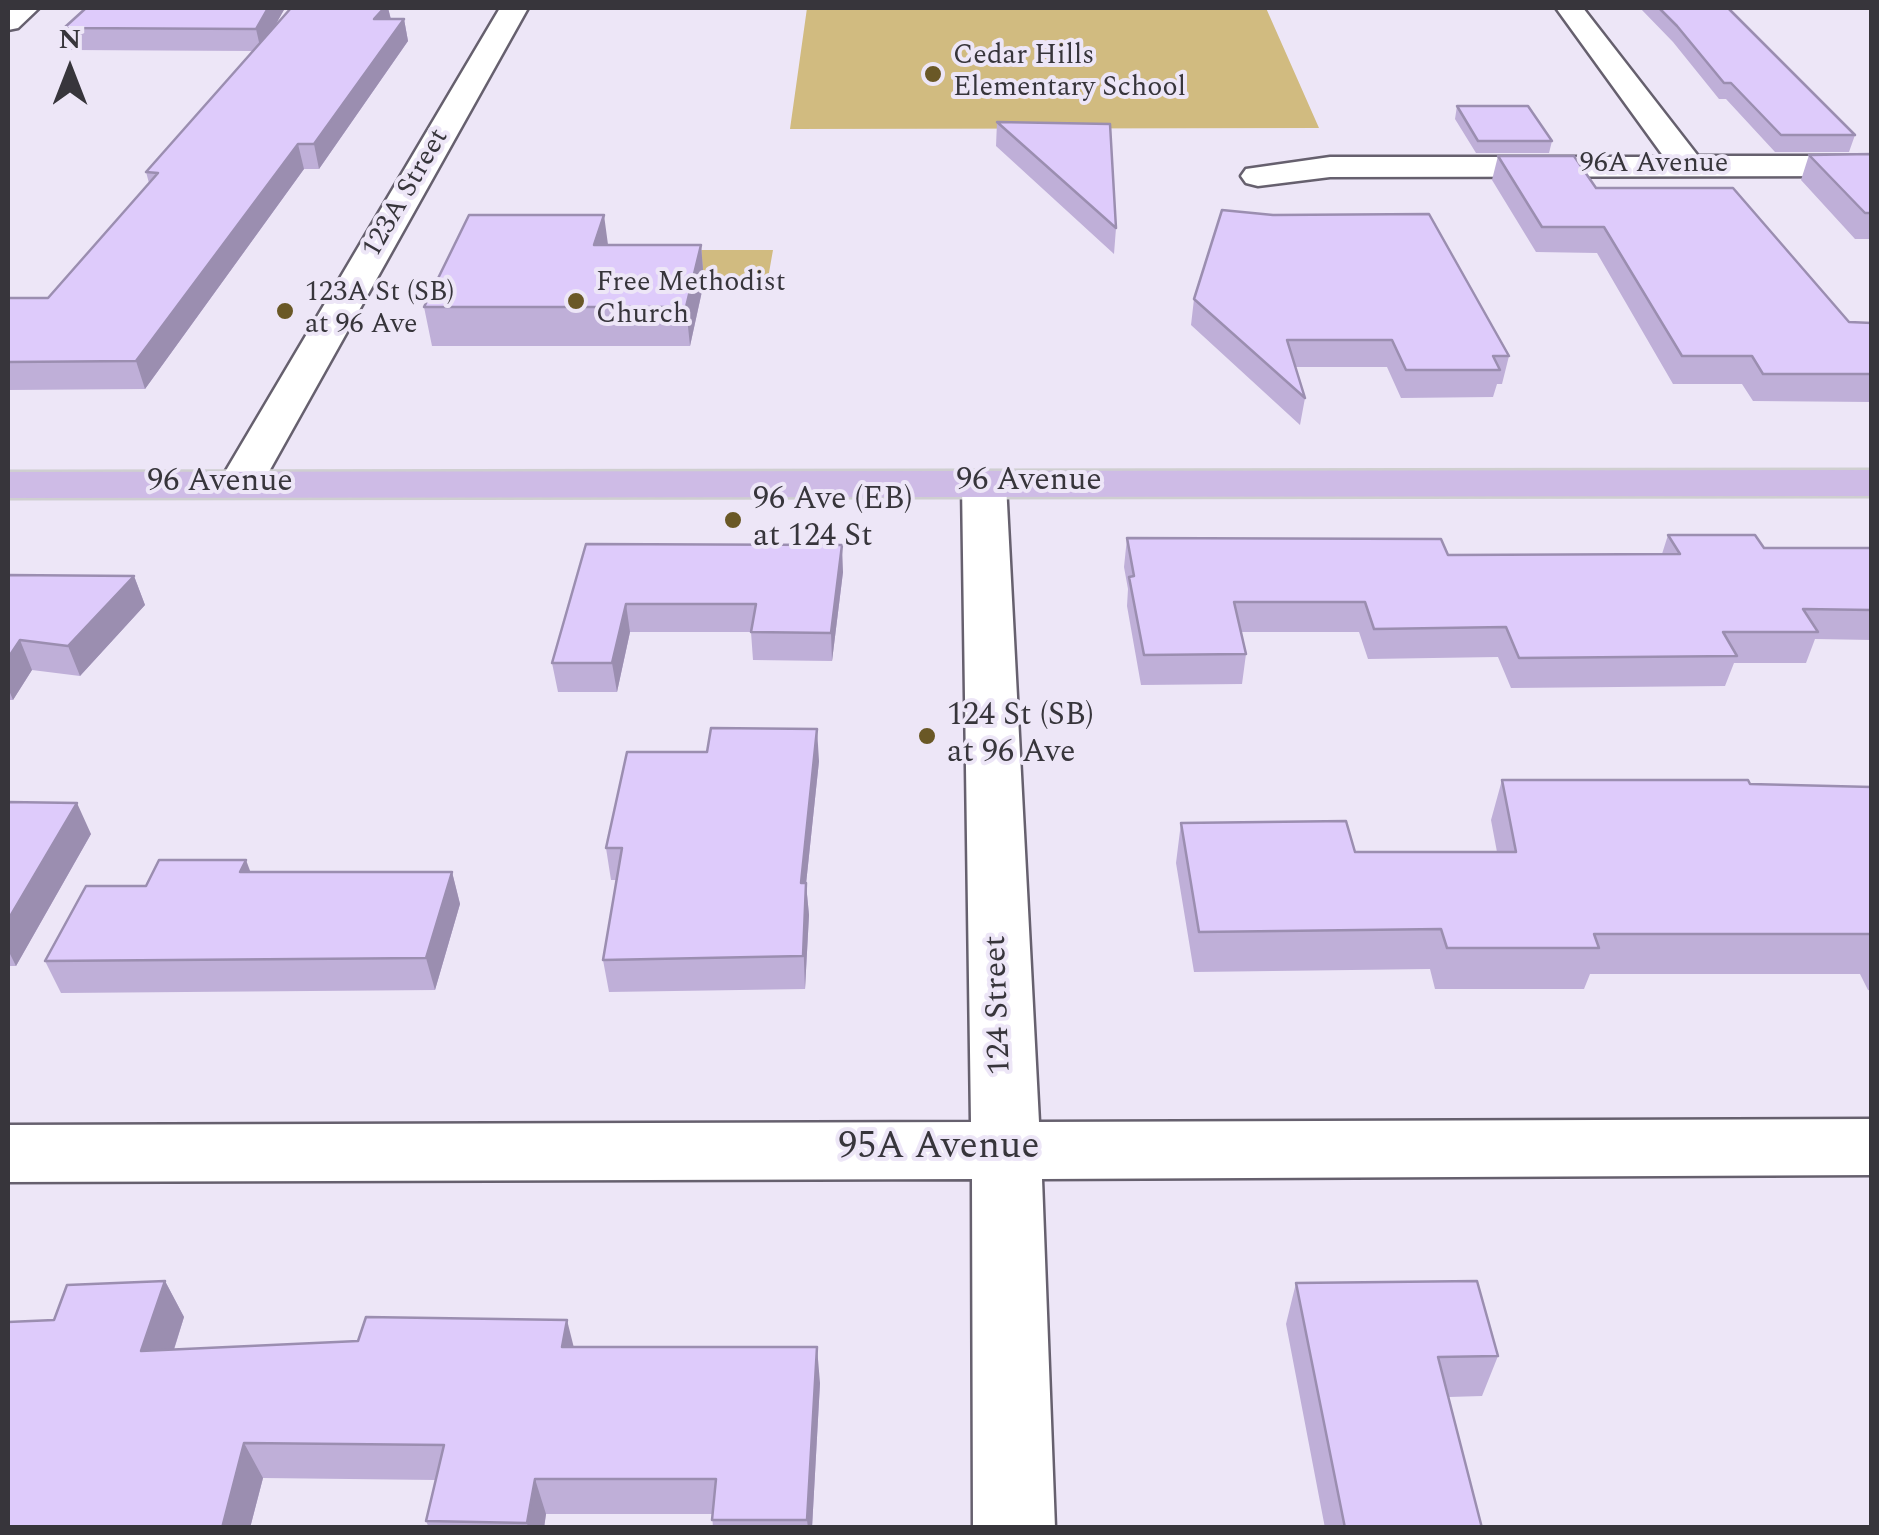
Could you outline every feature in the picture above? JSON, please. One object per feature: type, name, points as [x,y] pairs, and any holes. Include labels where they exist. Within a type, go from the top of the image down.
[{"type":"main road","name":"96 Avenue","points":[[8,484],[1872,483]]},
{"type":"street","points":[[8,22],[25,8]]},
{"type":"street","name":"123A Street","points":[[240,484],[514,8]]},
{"type":"street","points":[[1569,8],[1688,166]]},
{"type":"street","name":"96A Avenue","points":[[1258,176],[1330,168],[1872,166]]},
{"type":"street","name":"124 Street","points":[[984,484],[1014,1528]]},
{"type":"street","name":"95A Avenue","points":[[8,1154],[1872,1148]]},
{"type":"shaded area","points":[[807,8],[1266,8],[1319,128],[790,129]]},
{"type":"shaded area","points":[[618,250],[773,250],[767,284],[607,283]]},
{"type":"building","points":[[86,8],[268,8],[256,29],[64,28]]},
{"type":"building","points":[[291,8],[384,8],[374,19],[404,19],[314,144],[298,144],[136,361],[8,362],[8,298],[48,298],[158,173],[146,172]]},
{"type":"building","points":[[1659,8],[1728,8],[1855,135],[1781,135],[1731,83],[1724,83]]},
{"type":"building","points":[[1457,106],[1528,106],[1552,141],[1478,141]]},
{"type":"building","points":[[997,122],[1110,124],[1116,228]]},
{"type":"building","points":[[1872,154],[1872,213],[1865,213],[1809,155]]},
{"type":"building","points":[[1498,156],[1574,156],[1596,188],[1733,188],[1849,322],[1872,323],[1872,374],[1763,374],[1752,356],[1682,356],[1604,227],[1542,227]]},
{"type":"building","points":[[1222,210],[1273,215],[1429,214],[1509,356],[1493,356],[1500,370],[1406,370],[1392,340],[1287,340],[1305,398],[1194,299]]},
{"type":"building","points":[[469,215],[604,215],[594,245],[701,245],[686,307],[424,307]]},
{"type":"building","points":[[1668,535],[1755,535],[1764,548],[1872,548],[1872,610],[1803,609],[1818,632],[1723,632],[1737,656],[1519,658],[1506,627],[1374,629],[1365,602],[1234,602],[1246,654],[1144,655],[1129,577],[1134,576],[1127,538],[1441,539],[1448,555],[1680,554]]},
{"type":"building","points":[[586,544],[842,545],[831,633],[751,632],[756,604],[626,604],[612,663],[552,663]]},
{"type":"building","points":[[8,575],[134,576],[68,646],[20,640],[8,658]]},
{"type":"building","points":[[711,728],[817,729],[801,883],[806,883],[803,956],[603,960],[622,848],[606,848],[627,752],[707,752]]},
{"type":"building","points":[[1502,780],[1748,780],[1750,784],[1872,787],[1872,934],[1594,934],[1599,948],[1447,948],[1441,929],[1199,932],[1181,823],[1346,821],[1355,852],[1516,852]]},
{"type":"building","points":[[8,802],[77,803],[8,920]]},
{"type":"building","points":[[159,860],[246,860],[240,872],[452,872],[426,958],[45,961],[86,886],[146,886]]},
{"type":"building","points":[[165,1281],[141,1351],[358,1341],[366,1317],[567,1320],[562,1347],[817,1347],[807,1520],[712,1520],[716,1479],[535,1479],[527,1523],[426,1521],[444,1445],[244,1443],[222,1528],[8,1528],[8,1322],[54,1320],[67,1285]]},
{"type":"building","points":[[1477,1281],[1498,1356],[1438,1357],[1482,1528],[1345,1528],[1296,1283]]},
{"type":"place","name":"Cedar Hills Elementary School","points":[[933,74]]},
{"type":"place","name":"Free Methodist Church","points":[[576,301]]},
{"type":"place","name":"123A St (SB) at 96 Ave","points":[[285,311]]},
{"type":"place","name":"96 Ave (EB) at 124 St","points":[[733,520]]},
{"type":"place","name":"124 St (SB) at 96 Ave","points":[[927,736]]}]
